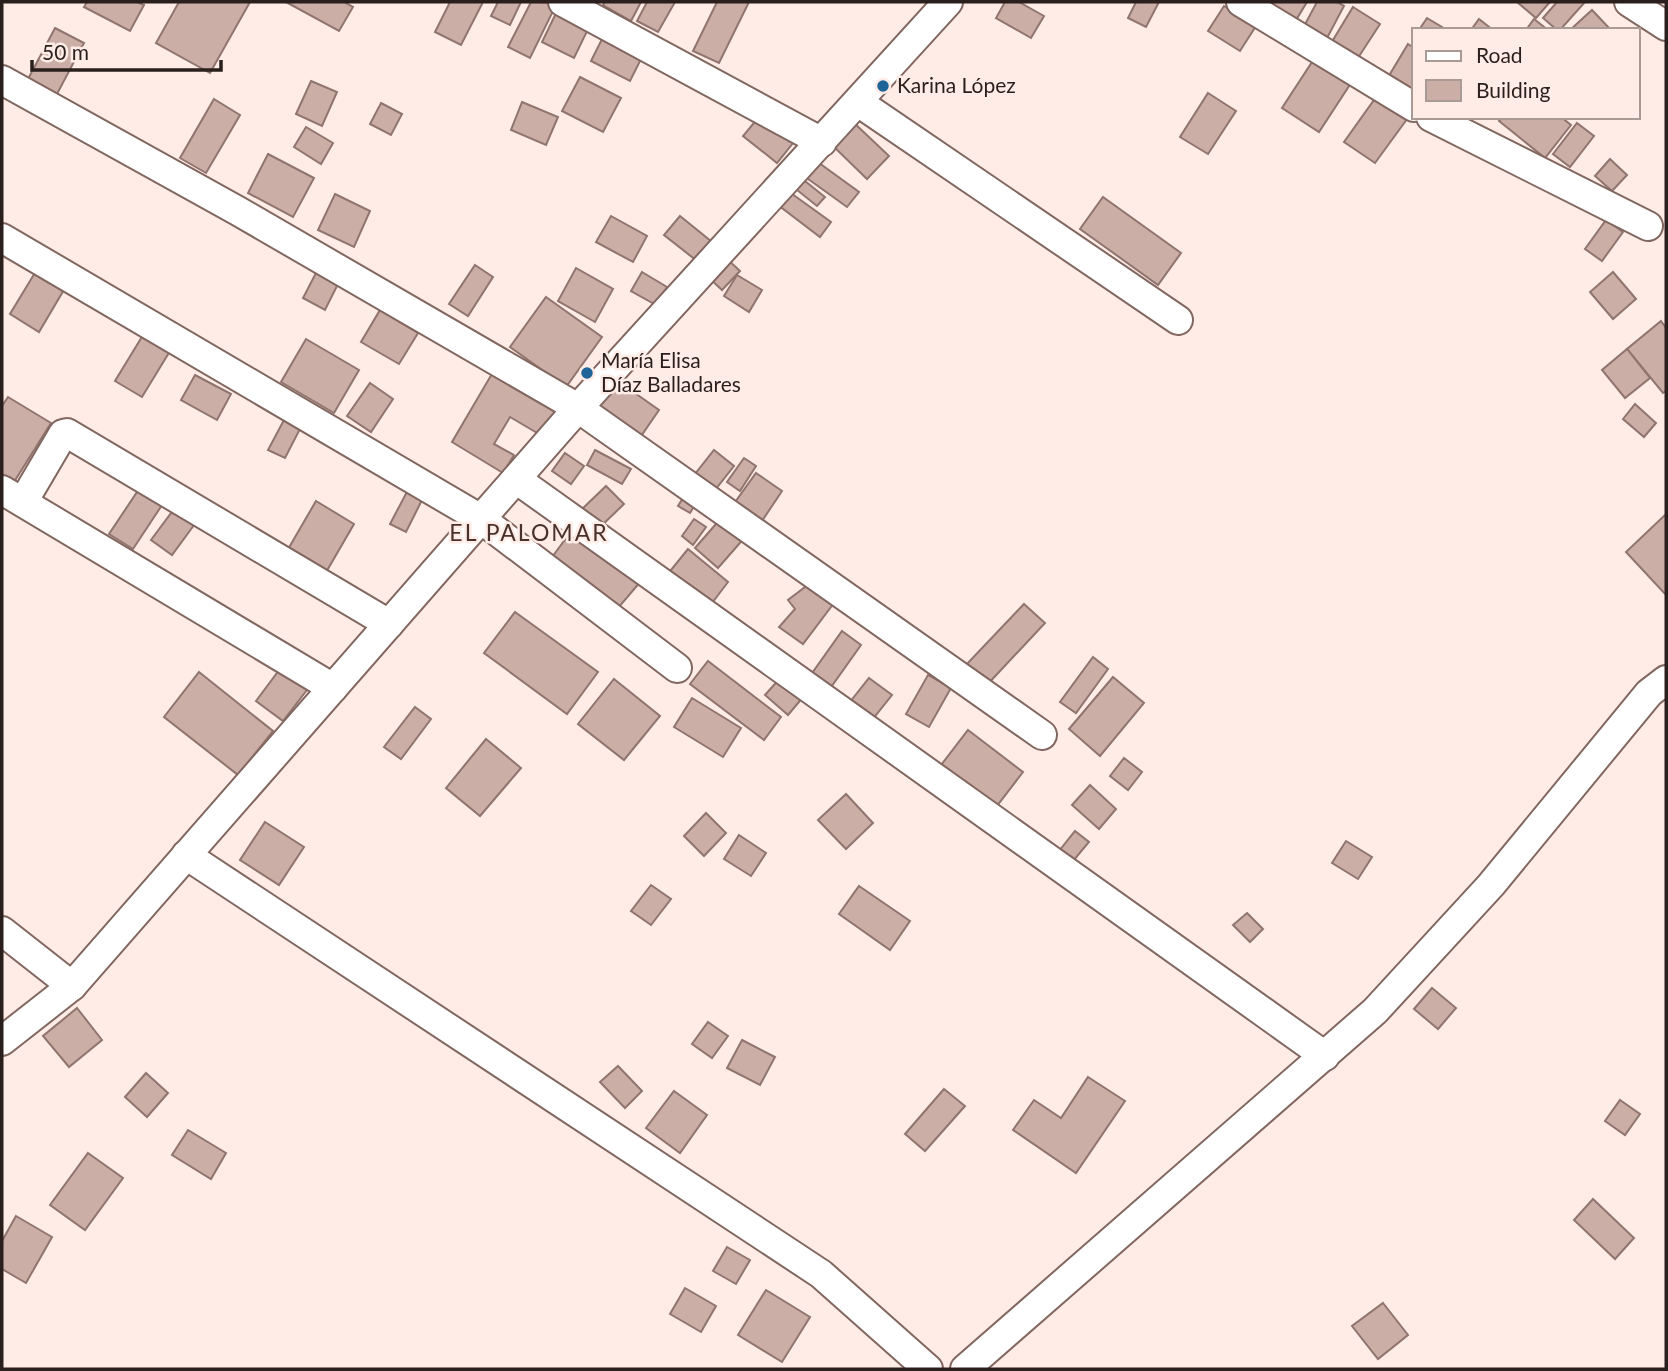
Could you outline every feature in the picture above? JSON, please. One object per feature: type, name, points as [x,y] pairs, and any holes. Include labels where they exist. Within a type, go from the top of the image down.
[{"type":"street","points":[[564,2],[822,142]]},
{"type":"street","points":[[2,1041],[72,986],[578,408],[948,2]]},
{"type":"street","points":[[1241,2],[1412,106]]},
{"type":"street","points":[[1629,2],[1666,26]]},
{"type":"street","points":[[2,80],[238,211],[578,408],[1042,735]]},
{"type":"street","points":[[858,102],[1178,320]]},
{"type":"street","points":[[1435,119],[1648,226]]},
{"type":"street","points":[[2,238],[481,519],[677,667]]},
{"type":"street","points":[[333,688],[12,496],[63,434],[67,433],[389,624]]},
{"type":"street","points":[[516,479],[1325,1056]]},
{"type":"street","points":[[965,1369],[1375,1011],[1491,885],[1649,693],[1666,680]]},
{"type":"street","points":[[186,855],[821,1274],[928,1369]]},
{"type":"street","points":[[2,931],[72,986]]},
{"type":"building","points":[[87,2],[137,2],[144,5],[130,31],[84,7]]},
{"type":"building","points":[[179,2],[250,2],[210,73],[156,43]]},
{"type":"building","points":[[286,2],[344,2],[353,7],[339,31]]},
{"type":"building","points":[[450,2],[483,2],[461,45],[435,32]]},
{"type":"building","points":[[498,2],[521,2],[510,25],[491,16]]},
{"type":"building","points":[[531,2],[557,3],[530,58],[508,47]]},
{"type":"building","points":[[605,2],[641,2],[631,21],[603,5]]},
{"type":"building","points":[[647,2],[675,2],[658,32],[637,21]]},
{"type":"building","points":[[717,2],[749,2],[719,63],[693,51]]},
{"type":"building","points":[[1005,2],[1019,2],[1044,16],[1031,38],[996,18]]},
{"type":"building","points":[[1136,2],[1159,2],[1146,27],[1128,18]]},
{"type":"building","points":[[1274,2],[1307,2],[1296,20],[1272,5]]},
{"type":"building","points":[[1317,2],[1337,2],[1344,6],[1326,40],[1303,28]]},
{"type":"building","points":[[1517,2],[1550,2],[1536,18]]},
{"type":"building","points":[[1557,2],[1585,2],[1562,28],[1555,28],[1543,18]]},
{"type":"building","points":[[1224,6],[1256,26],[1240,51],[1208,31]]},
{"type":"building","points":[[559,7],[591,23],[574,58],[542,42]]},
{"type":"building","points":[[1353,7],[1380,24],[1356,61],[1330,45]]},
{"type":"building","points":[[1592,10],[1609,28],[1572,28]]},
{"type":"building","points":[[1427,18],[1444,28],[1420,28]]},
{"type":"building","points":[[1479,19],[1490,28],[1472,28]]},
{"type":"building","points":[[1534,19],[1545,28],[1527,28]]},
{"type":"building","points":[[55,28],[84,43],[57,94],[28,79]]},
{"type":"building","points":[[606,31],[645,51],[630,81],[591,61]]},
{"type":"building","points":[[1408,44],[1412,47],[1412,95],[1387,79]]},
{"type":"building","points":[[1314,59],[1351,83],[1319,132],[1282,108]]},
{"type":"building","points":[[580,77],[621,98],[603,132],[562,111]]},
{"type":"building","points":[[311,81],[337,92],[322,126],[296,114]]},
{"type":"building","points":[[1208,93],[1236,111],[1208,154],[1180,137]]},
{"type":"building","points":[[1379,93],[1410,115],[1375,163],[1344,142]]},
{"type":"building","points":[[214,99],[240,115],[206,173],[180,158]]},
{"type":"building","points":[[522,102],[558,117],[546,145],[511,130]]},
{"type":"building","points":[[381,103],[402,114],[391,135],[370,124]]},
{"type":"building","points":[[763,112],[797,138],[777,163],[743,136]]},
{"type":"building","points":[[1564,119],[1571,125],[1545,158],[1499,121]]},
{"type":"building","points":[[852,121],[889,156],[867,179],[831,144]]},
{"type":"building","points":[[1577,123],[1594,136],[1570,167],[1553,154]]},
{"type":"building","points":[[306,127],[333,143],[321,164],[294,147]]},
{"type":"building","points":[[268,154],[314,178],[293,217],[248,193]]},
{"type":"building","points":[[1610,159],[1627,175],[1612,191],[1595,176]]},
{"type":"building","points":[[815,160],[859,192],[847,207],[804,176]]},
{"type":"building","points":[[800,177],[825,197],[817,206],[792,186]]},
{"type":"building","points":[[788,191],[831,222],[820,237],[778,205]]},
{"type":"building","points":[[335,194],[370,211],[354,247],[318,230]]},
{"type":"building","points":[[1103,197],[1181,253],[1158,285],[1080,229]]},
{"type":"building","points":[[611,216],[647,236],[633,262],[596,242]]},
{"type":"building","points":[[680,216],[712,242],[697,261],[664,235]]},
{"type":"building","points":[[1606,220],[1623,232],[1602,261],[1585,249]]},
{"type":"building","points":[[725,257],[740,271],[722,290],[707,276]]},
{"type":"building","points":[[475,265],[493,277],[468,316],[449,304]]},
{"type":"building","points":[[576,268],[613,289],[595,322],[558,301]]},
{"type":"building","points":[[318,269],[340,280],[325,310],[303,298]]},
{"type":"building","points":[[36,271],[65,288],[39,332],[10,314]]},
{"type":"building","points":[[642,272],[667,287],[656,305],[631,291]]},
{"type":"building","points":[[1613,272],[1636,299],[1613,319],[1590,292]]},
{"type":"building","points":[[737,275],[762,290],[749,312],[724,296]]},
{"type":"building","points":[[546,297],[602,337],[566,387],[510,347]]},
{"type":"building","points":[[380,310],[418,333],[399,364],[361,342]]},
{"type":"building","points":[[1661,321],[1666,328],[1666,391],[1663,393],[1627,349]]},
{"type":"building","points":[[143,335],[170,351],[142,397],[115,381]]},
{"type":"building","points":[[306,339],[359,370],[334,413],[281,382]]},
{"type":"building","points":[[1627,349],[1650,378],[1625,398],[1602,370]]},
{"type":"building","points":[[493,372],[564,414],[549,440],[510,417],[494,444],[514,455],[503,473],[452,442]]},
{"type":"building","points":[[195,375],[231,394],[217,420],[181,400]]},
{"type":"building","points":[[615,379],[659,410],[637,442],[593,411]]},
{"type":"building","points":[[370,383],[393,399],[371,432],[347,416]]},
{"type":"building","points":[[8,397],[51,423],[14,482],[2,474],[2,406]]},
{"type":"building","points":[[1635,404],[1656,423],[1644,437],[1623,419]]},
{"type":"building","points":[[285,418],[301,427],[285,458],[268,450]]},
{"type":"building","points":[[595,450],[631,469],[622,484],[587,465]]},
{"type":"building","points":[[714,450],[734,466],[711,495],[691,479]]},
{"type":"building","points":[[565,453],[584,466],[571,484],[552,471]]},
{"type":"building","points":[[744,458],[756,466],[740,491],[727,482]]},
{"type":"building","points":[[756,473],[782,491],[760,524],[733,505]]},
{"type":"building","points":[[143,483],[166,499],[133,549],[109,534]]},
{"type":"building","points":[[606,486],[624,504],[598,529],[580,511]]},
{"type":"building","points":[[409,488],[424,496],[406,532],[390,524]]},
{"type":"building","points":[[686,493],[698,500],[690,513],[678,506]]},
{"type":"building","points":[[316,501],[354,524],[325,574],[287,551]]},
{"type":"building","points":[[177,505],[197,521],[172,555],[151,540]]},
{"type":"building","points":[[1666,514],[1666,595],[1626,552]]},
{"type":"building","points":[[723,516],[746,536],[718,568],[695,548]]},
{"type":"building","points":[[694,519],[706,527],[693,545],[682,536]]},
{"type":"building","points":[[575,526],[641,581],[613,614],[547,564]]},
{"type":"building","points":[[688,549],[728,582],[706,611],[662,581]]},
{"type":"building","points":[[809,584],[834,603],[803,644],[779,627],[795,609],[788,600]]},
{"type":"building","points":[[1024,604],[1045,623],[986,686],[965,666]]},
{"type":"building","points":[[515,612],[598,672],[567,714],[484,653]]},
{"type":"building","points":[[842,631],[861,645],[824,697],[805,683]]},
{"type":"building","points":[[1093,657],[1108,669],[1076,713],[1060,702]]},
{"type":"building","points":[[708,661],[781,717],[764,740],[690,684]]},
{"type":"building","points":[[283,665],[310,686],[283,721],[256,701]]},
{"type":"building","points":[[199,672],[273,731],[238,775],[164,717]]},
{"type":"building","points":[[928,675],[951,688],[929,727],[906,714]]},
{"type":"building","points":[[782,676],[804,696],[788,715],[765,695]]},
{"type":"building","points":[[1113,677],[1144,703],[1100,756],[1069,729]]},
{"type":"building","points":[[869,678],[892,695],[868,725],[846,707]]},
{"type":"building","points":[[614,679],[660,716],[624,760],[578,724]]},
{"type":"building","points":[[692,698],[741,728],[723,757],[674,727]]},
{"type":"building","points":[[415,707],[431,719],[401,759],[384,747]]},
{"type":"building","points":[[968,730],[1023,772],[993,811],[938,769]]},
{"type":"building","points":[[486,739],[521,768],[480,816],[446,788]]},
{"type":"building","points":[[1124,758],[1142,772],[1128,790],[1110,776]]},
{"type":"building","points":[[1090,785],[1116,809],[1099,829],[1072,805]]},
{"type":"building","points":[[846,794],[873,823],[846,849],[818,820]]},
{"type":"building","points":[[706,813],[726,833],[704,856],[684,836]]},
{"type":"building","points":[[265,822],[304,847],[279,885],[240,860]]},
{"type":"building","points":[[1075,831],[1089,842],[1068,867],[1055,856]]},
{"type":"building","points":[[739,835],[766,853],[751,876],[724,859]]},
{"type":"building","points":[[1346,841],[1372,857],[1358,879],[1332,863]]},
{"type":"building","points":[[651,885],[671,899],[651,925],[631,911]]},
{"type":"building","points":[[859,886],[910,921],[890,950],[839,914]]},
{"type":"building","points":[[1247,913],[1263,929],[1250,942],[1233,925]]},
{"type":"building","points":[[1432,988],[1456,1008],[1438,1029],[1414,1009]]},
{"type":"building","points":[[77,1008],[102,1040],[69,1067],[43,1036]]},
{"type":"building","points":[[708,1022],[728,1036],[712,1058],[692,1044]]},
{"type":"building","points":[[742,1040],[775,1057],[760,1085],[727,1068]]},
{"type":"building","points":[[618,1066],[642,1091],[625,1108],[600,1082]]},
{"type":"building","points":[[146,1073],[168,1093],[147,1117],[125,1097]]},
{"type":"building","points":[[1088,1077],[1125,1101],[1076,1173],[1013,1130],[1034,1100],[1061,1118]]},
{"type":"building","points":[[944,1089],[965,1106],[925,1151],[905,1134]]},
{"type":"building","points":[[674,1091],[707,1115],[680,1153],[646,1128]]},
{"type":"building","points":[[1620,1100],[1640,1114],[1625,1135],[1605,1121]]},
{"type":"building","points":[[188,1130],[226,1153],[211,1179],[172,1155]]},
{"type":"building","points":[[88,1153],[123,1178],[85,1230],[50,1205]]},
{"type":"building","points":[[1593,1199],[1634,1238],[1615,1259],[1574,1220]]},
{"type":"building","points":[[16,1216],[52,1237],[26,1283],[2,1269],[2,1241]]},
{"type":"building","points":[[727,1247],[750,1260],[736,1284],[713,1271]]},
{"type":"building","points":[[685,1288],[716,1306],[701,1332],[670,1314]]},
{"type":"building","points":[[766,1290],[810,1317],[782,1362],[738,1335]]},
{"type":"building","points":[[1383,1303],[1408,1335],[1378,1359],[1352,1326]]},
{"type":"place","name":"Karina López","points":[[883,86]]},
{"type":"place","name":"María Elisa Díaz Balladares","points":[[587,373]]},
{"type":"district","name":"EL PALOMAR","points":[[529,533]]}]
